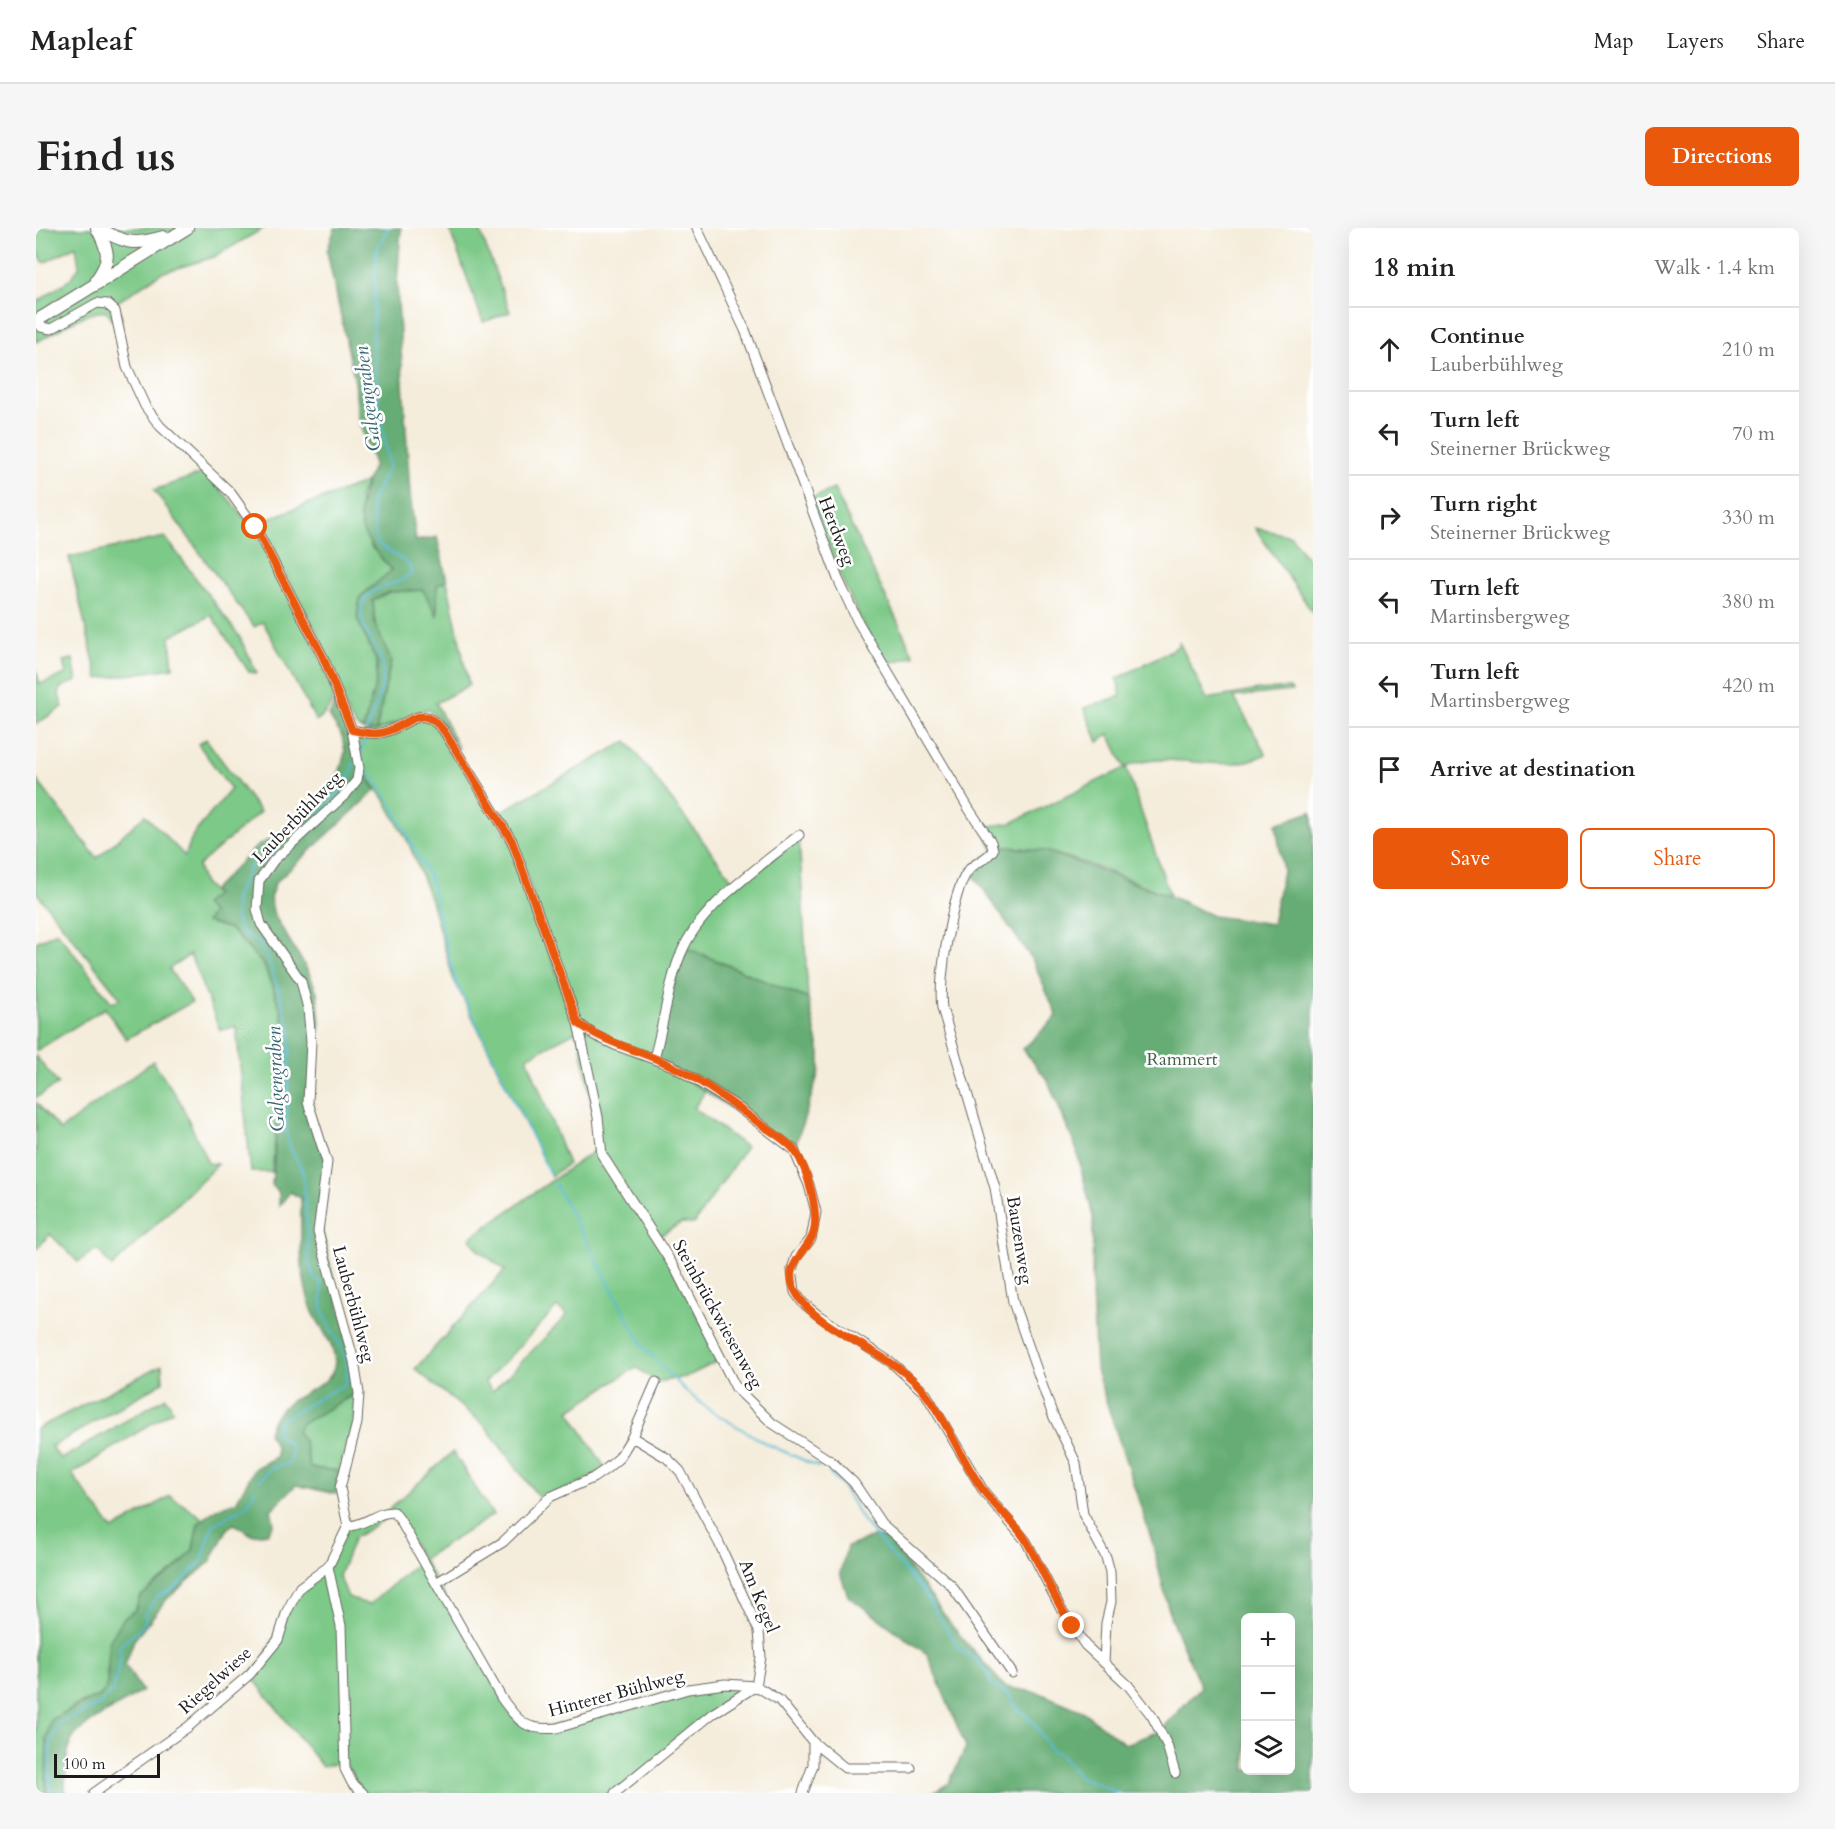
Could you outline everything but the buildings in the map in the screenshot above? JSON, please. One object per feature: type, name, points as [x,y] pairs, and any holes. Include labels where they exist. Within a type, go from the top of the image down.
[{"type":"main road","points":[[98,228],[120,241],[128,250],[129,263]]},
{"type":"main road","points":[[98,228],[129,263]]},
{"type":"main road","points":[[93,285],[109,258],[108,247],[98,228]]},
{"type":"main road","points":[[120,241],[141,243],[186,229]]},
{"type":"main road","points":[[36,321],[186,229]]},
{"type":"street","name":"Herdweg","points":[[697,228],[745,330],[838,579],[858,622],[983,827]]},
{"type":"street","name":"Lauberbühlweg","points":[[36,321],[40,327],[51,329],[97,303],[106,304],[115,311],[127,367],[145,406],[160,426],[230,492],[246,513],[269,551],[323,657],[356,731],[359,768],[357,780],[346,794],[273,860],[259,881],[257,909],[261,924],[301,981],[308,1009],[311,1042],[309,1102],[327,1162],[318,1232],[354,1361],[359,1393],[357,1423],[340,1488],[348,1526]]},
{"type":"street","name":"Steinbrückwiesenweg","points":[[356,731],[375,734],[421,716],[434,719],[444,731],[512,841],[578,1023],[598,1117],[602,1155],[676,1270],[736,1388],[772,1423],[832,1462],[854,1483],[881,1523],[951,1585],[1012,1673]]},
{"type":"street","name":"Bauzenweg","points":[[983,827],[993,850],[990,856],[969,870],[960,888],[943,966],[940,993],[942,1008],[995,1188],[1013,1302],[1052,1413],[1076,1463],[1083,1514],[1106,1557],[1110,1572],[1111,1602],[1106,1623],[1104,1663]]},
{"type":"street","points":[[654,1058],[684,947],[711,911],[743,880],[799,835]]},
{"type":"street","points":[[578,1023],[594,1035],[615,1045],[654,1058],[708,1087],[794,1150],[809,1185],[816,1212],[811,1239],[796,1257],[792,1269],[795,1292],[803,1303],[830,1324],[892,1363],[926,1394],[984,1492],[1026,1541],[1060,1609],[1085,1645],[1128,1685],[1152,1716],[1167,1745],[1175,1773]]},
{"type":"street","points":[[436,1582],[503,1542],[550,1497],[593,1478],[619,1458],[632,1437],[656,1382]]},
{"type":"street","name":"Am Kegel","points":[[632,1437],[667,1458],[680,1472],[724,1553],[759,1631],[761,1657],[756,1686]]},
{"type":"street","name":"Hinterer Bühlweg","points":[[348,1526],[356,1526],[386,1512],[394,1512],[502,1699],[524,1725],[538,1730],[557,1728],[688,1689],[725,1684],[756,1686]]},
{"type":"street","points":[[348,1526],[328,1568],[341,1626],[345,1769],[352,1783],[363,1793]]},
{"type":"street","name":"Riegelwiese","points":[[94,1793],[192,1724],[250,1674],[278,1640],[287,1611],[300,1587],[328,1568]]},
{"type":"street","points":[[615,1793],[712,1713],[756,1686],[778,1700],[813,1742],[845,1768],[895,1770],[911,1768]]},
{"type":"street","points":[[803,1793],[813,1765],[813,1742]]},
{"type":"green space","points":[[36,228],[264,228],[214,257],[161,273],[117,302],[122,319],[111,320],[109,313],[93,313],[36,342],[36,303],[70,279],[79,267],[76,246],[44,263],[36,250]]},
{"type":"green space","points":[[335,228],[401,228],[397,285],[410,494],[416,541],[437,537],[447,581],[437,585],[437,616],[423,590],[389,592],[373,600],[375,624],[391,661],[376,731],[363,730],[376,681],[377,663],[357,618],[360,597],[392,570],[370,543],[363,532],[360,521],[362,497],[374,464],[358,419],[355,382],[327,251]]},
{"type":"green space","points":[[449,228],[479,228],[510,312],[483,322]]},
{"type":"green space","points":[[203,473],[226,495],[246,520],[279,574],[308,632],[334,690],[329,708],[316,721],[263,622],[254,627],[154,490]]},
{"type":"green space","points":[[366,482],[359,498],[371,547],[392,570],[360,597],[377,663],[376,681],[363,730],[356,726],[350,718],[317,632],[257,523]]},
{"type":"green space","points":[[834,489],[914,656],[882,665],[841,578],[810,499]]},
{"type":"green space","points":[[1255,528],[1291,536],[1313,566],[1313,613]]},
{"type":"green space","points":[[165,537],[239,636],[257,673],[249,672],[211,615],[170,637],[173,668],[98,679],[69,557]]},
{"type":"green space","points":[[447,581],[469,685],[436,703],[459,749],[437,716],[427,709],[376,731],[391,661],[375,624],[373,600],[389,592],[423,590],[437,614],[437,585]]},
{"type":"green space","points":[[1179,642],[1207,699],[1259,690],[1290,688],[1292,691],[1234,697],[1266,754],[1249,761],[1231,763],[1160,760],[1126,767],[1170,896],[1058,855],[1013,848],[993,850],[983,827],[1011,823],[1125,768],[1109,734],[1098,742],[1084,708],[1121,696],[1117,679],[1177,647]]},
{"type":"green space","points":[[73,659],[77,681],[61,687],[59,695],[63,707],[36,724],[36,671],[40,684],[66,674],[63,661]]},
{"type":"green space","points":[[337,699],[363,771],[376,790],[275,883],[270,898],[274,915],[308,971],[317,992],[320,1022],[307,1102],[326,1162],[318,1213],[353,1361],[356,1393],[301,1424],[297,1431],[304,1441],[310,1468],[339,1471],[336,1494],[296,1485],[271,1510],[274,1523],[268,1533],[252,1535],[234,1524],[228,1528],[210,1562],[167,1599],[134,1640],[125,1665],[142,1691],[92,1721],[75,1735],[68,1754],[65,1793],[45,1793],[47,1737],[51,1719],[101,1695],[107,1685],[109,1642],[123,1619],[135,1610],[140,1597],[179,1566],[193,1550],[198,1524],[216,1509],[236,1502],[255,1468],[276,1457],[276,1447],[268,1433],[281,1409],[322,1383],[330,1376],[334,1368],[334,1353],[313,1312],[305,1284],[301,1256],[301,1198],[290,1192],[279,1206],[279,1193],[272,1185],[279,1098],[279,1049],[285,1029],[281,1011],[264,965],[230,929],[206,922],[212,913],[204,905],[215,894],[212,891],[256,847],[295,824],[330,787],[340,771],[345,752],[342,736],[329,716]]},
{"type":"green space","points":[[417,719],[433,721],[511,842],[517,858],[513,863],[517,862],[577,1031],[527,1057],[568,1164],[551,1176],[453,978],[431,900],[409,844],[385,800],[363,771],[357,735]]},
{"type":"green space","points":[[206,739],[260,812],[198,866],[203,882],[215,894],[230,929],[264,965],[281,1010],[285,1029],[279,1049],[279,1098],[272,1172],[251,1172],[236,1027],[220,1030],[190,955],[169,969],[192,1002],[126,1039],[105,1008],[36,1051],[36,942],[57,932],[112,1003],[120,998],[36,892],[36,779],[97,858],[145,815],[185,856],[193,835],[231,789],[198,744]]},
{"type":"green space","points":[[627,741],[737,886],[799,835],[808,999],[684,947],[708,1087],[694,1108],[746,1147],[694,1224],[681,1223],[656,1238],[723,1359],[686,1377],[656,1382],[636,1367],[569,1411],[606,1469],[543,1503],[485,1426],[415,1369],[505,1270],[478,1250],[470,1238],[594,1151],[601,1155],[580,1040],[515,839],[500,812]],"holes":[[[557,1307],[567,1315],[493,1391],[485,1382]]]},
{"type":"green space","name":"Rammert","points":[[1311,812],[1313,819],[1313,1793],[933,1793],[949,1783],[966,1747],[927,1654],[848,1596],[840,1573],[847,1547],[875,1536],[888,1538],[953,1627],[1005,1687],[1040,1693],[1082,1711],[1125,1744],[1160,1731],[1201,1687],[1171,1619],[1151,1538],[1096,1370],[1092,1291],[1093,1217],[1076,1148],[1048,1081],[1023,1049],[1057,1016],[1032,959],[969,869],[1000,846],[1046,851],[1170,896],[1213,916],[1272,924],[1283,871],[1276,824]]},
{"type":"green space","points":[[684,947],[808,999],[820,1053],[820,1069],[794,1150],[654,1058]]},
{"type":"green space","points":[[36,1056],[58,1084],[36,1098]]},
{"type":"green space","points":[[153,1061],[180,1101],[208,1163],[218,1164],[112,1267],[97,1249],[78,1262],[50,1234],[36,1250],[36,1102],[60,1130]]},
{"type":"green space","points":[[162,1365],[163,1382],[51,1447],[61,1459],[166,1397],[173,1410],[72,1474],[113,1530],[170,1496],[204,1519],[198,1524],[193,1550],[179,1566],[140,1597],[135,1610],[123,1619],[107,1669],[107,1686],[101,1695],[74,1706],[45,1737],[48,1755],[45,1793],[36,1793],[36,1788],[39,1788],[36,1776],[36,1429]]},
{"type":"green space","points":[[356,1393],[355,1420],[339,1471],[310,1468],[304,1441],[297,1432],[300,1424]]},
{"type":"green space","points":[[453,1452],[493,1515],[423,1559],[513,1713],[538,1730],[688,1689],[756,1686],[712,1714],[615,1793],[363,1793],[344,1761],[322,1767],[250,1674],[262,1661],[300,1587],[328,1567],[344,1531],[386,1512]],"holes":[[[394,1513],[422,1559],[369,1605],[348,1597],[339,1576],[354,1538]]]},
{"type":"waterway","name":"Galgengraben","points":[[367,731],[379,697],[383,671],[382,663],[363,623],[362,606],[371,593],[411,574],[410,565],[377,543],[371,503],[389,466],[381,421],[373,345],[376,252],[388,228]]},
{"type":"waterway","name":"Galgengraben","points":[[360,757],[366,737]]},
{"type":"waterway","name":"Galgengraben","points":[[317,814],[336,797],[344,786],[354,762]]},
{"type":"waterway","points":[[369,772],[392,805],[430,879],[454,978],[550,1174]]},
{"type":"waterway","name":"Galgengraben","points":[[260,1480],[270,1469],[289,1463],[291,1458],[290,1447],[277,1435],[277,1426],[282,1419],[345,1384],[347,1374],[345,1356],[323,1310],[321,1282],[314,1278],[309,1262],[303,1171],[290,1148],[286,1130],[291,1031],[268,958],[259,943],[240,931],[236,917],[235,900],[249,868],[253,863],[278,851]]},
{"type":"waterway","points":[[555,1184],[644,1348],[688,1393],[711,1411],[767,1444],[819,1467]]},
{"type":"waterway","points":[[829,1473],[840,1483],[863,1521],[924,1593],[960,1650],[977,1660],[988,1673],[991,1684],[1010,1696],[1016,1707],[1032,1721],[1051,1751],[1059,1753],[1078,1776],[1120,1793]]},
{"type":"waterway","name":"Galgengraben","points":[[50,1793],[50,1744],[59,1723],[99,1705],[113,1691],[121,1655],[119,1646],[146,1622],[145,1613],[158,1596],[175,1588],[202,1561],[213,1525],[248,1504],[255,1490]]},
{"type":"route","points":[[255,527],[323,657],[352,730],[383,733],[414,718],[428,716],[434,719],[444,731],[512,841],[578,1023],[594,1035],[615,1045],[673,1066],[735,1105],[794,1150],[801,1162],[816,1212],[811,1239],[796,1257],[792,1269],[795,1292],[803,1303],[830,1324],[911,1377],[926,1394],[984,1492],[1026,1541],[1060,1609],[1072,1626]]}]
